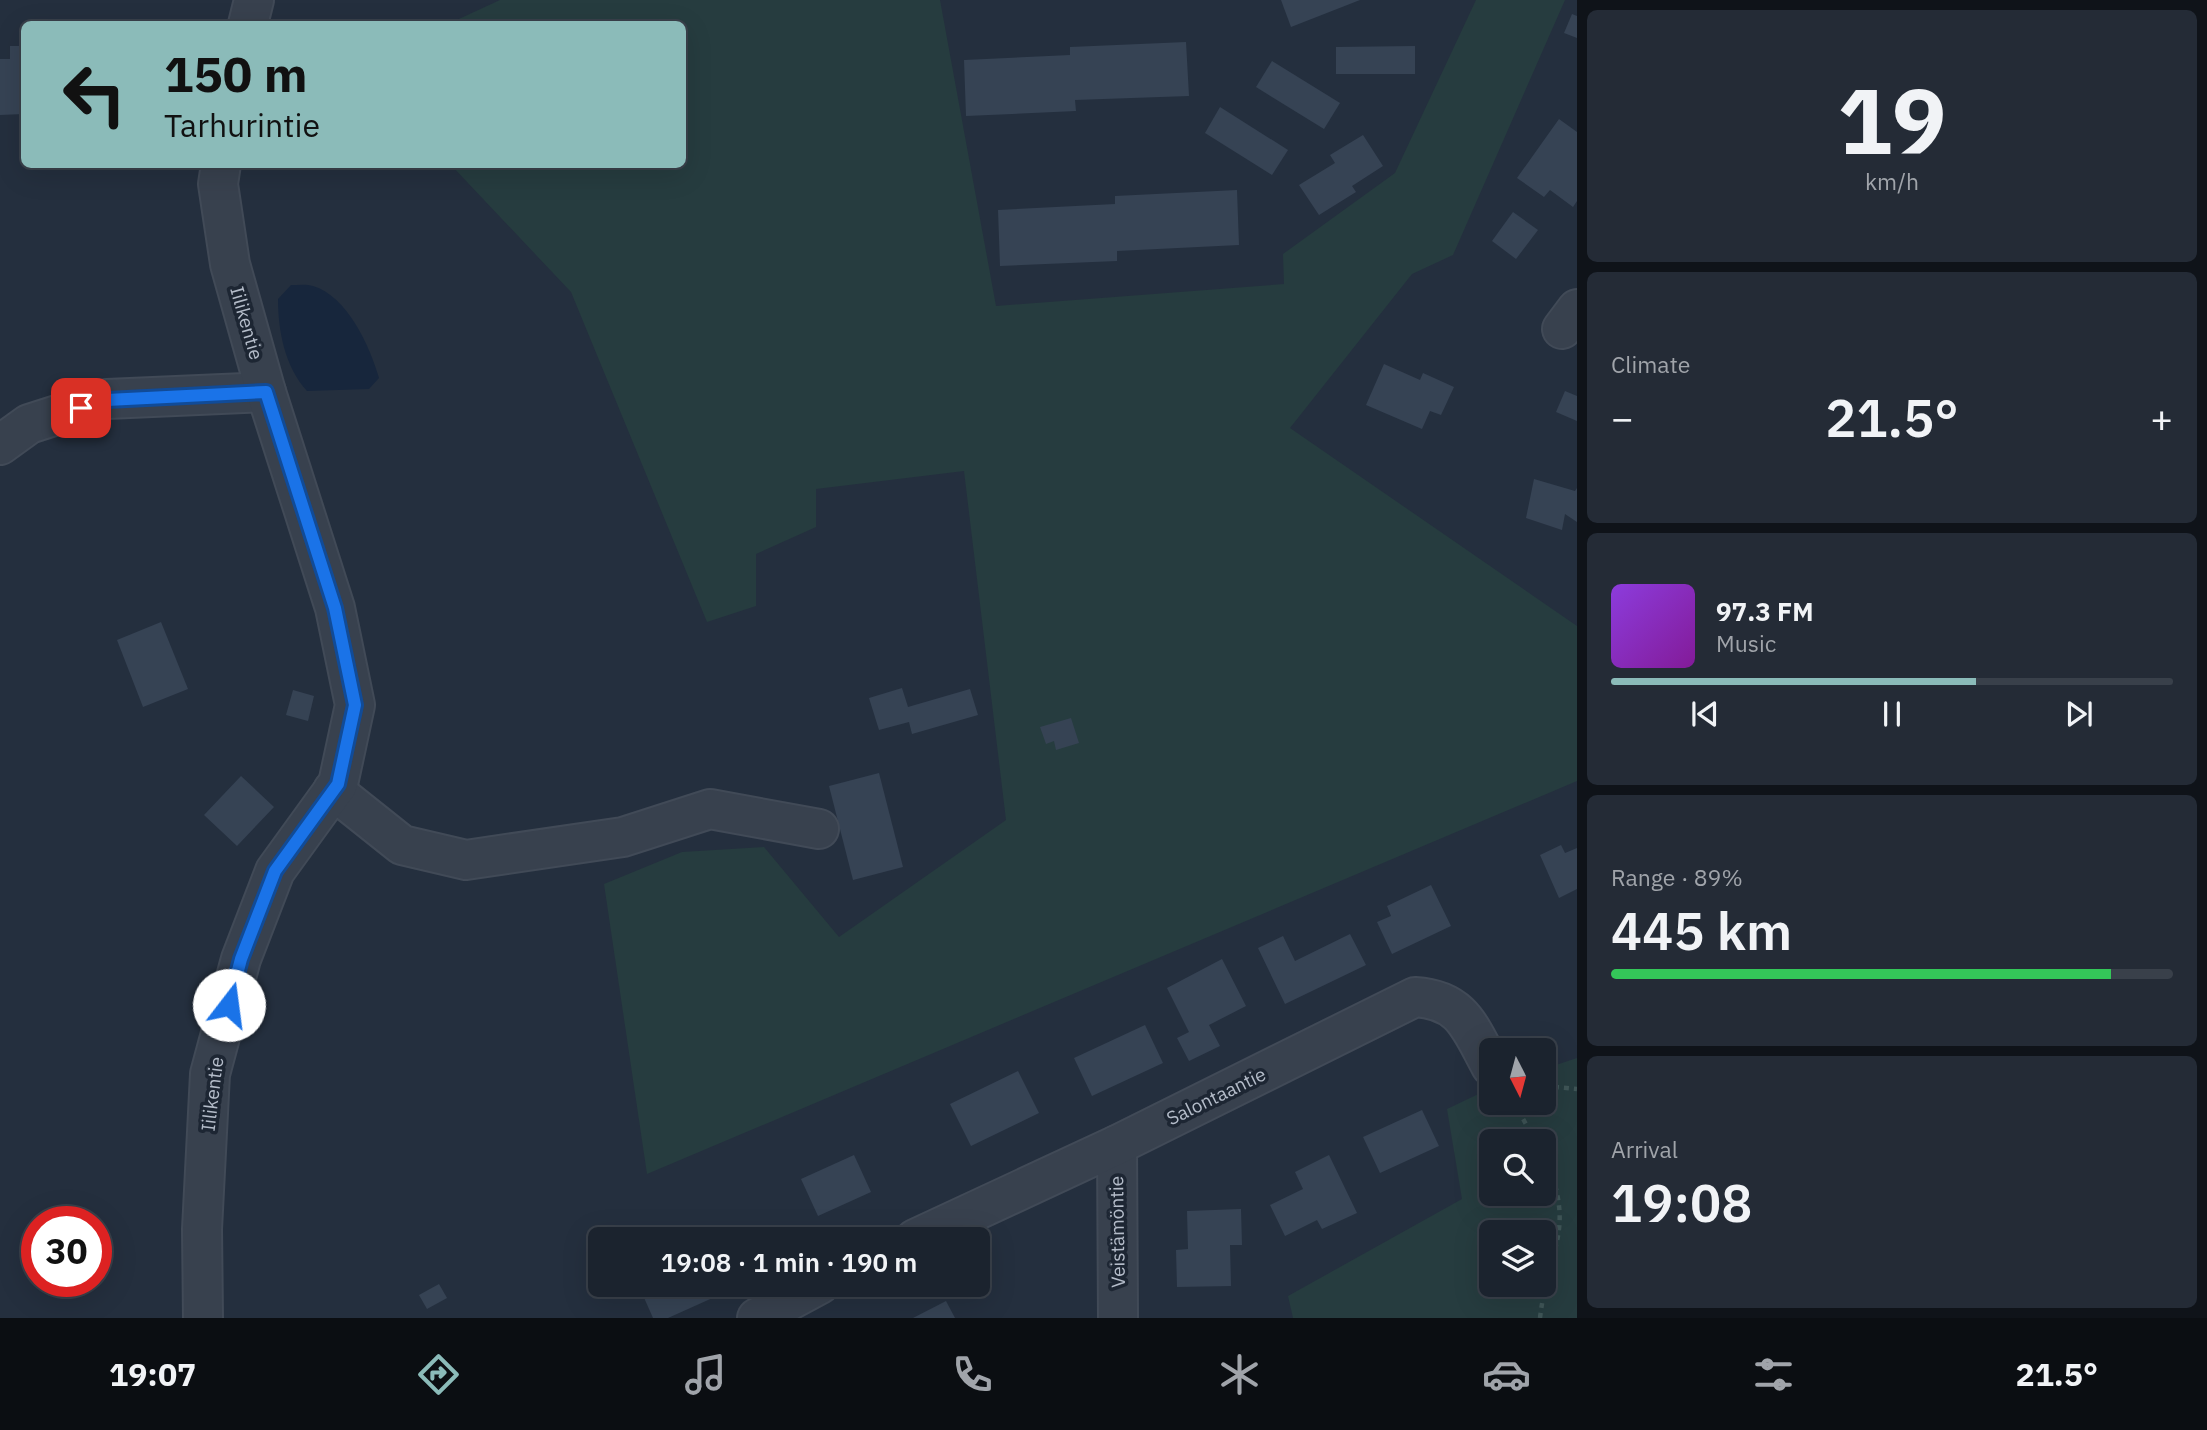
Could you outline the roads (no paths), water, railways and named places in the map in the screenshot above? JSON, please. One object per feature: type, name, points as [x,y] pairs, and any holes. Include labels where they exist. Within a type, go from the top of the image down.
[{"type":"street","points":[[249,21],[254,0]]},
{"type":"street","name":"Iilikentie","points":[[203,1318],[202,1229],[210,1074],[241,959],[275,871],[338,784],[355,705],[335,608],[266,392],[230,264],[218,184],[220,168]]},
{"type":"street","points":[[0,445],[30,424],[107,400],[266,392]]},
{"type":"street","points":[[333,790],[402,845],[466,860],[623,837],[710,809],[819,829]]},
{"type":"street","name":"Salontaantie","points":[[941,1227],[1117,1145],[1415,997],[1436,998],[1463,1014],[1479,1044]]},
{"type":"street","name":"Veistämöntie","points":[[1117,1145],[1118,1318]]},
{"type":"street","points":[[757,1318],[796,1297]]},
{"type":"water","points":[[291,285],[311,285],[336,300],[346,311],[363,337],[379,378],[369,389],[307,391],[299,381],[284,348],[278,311],[278,299]]}]
